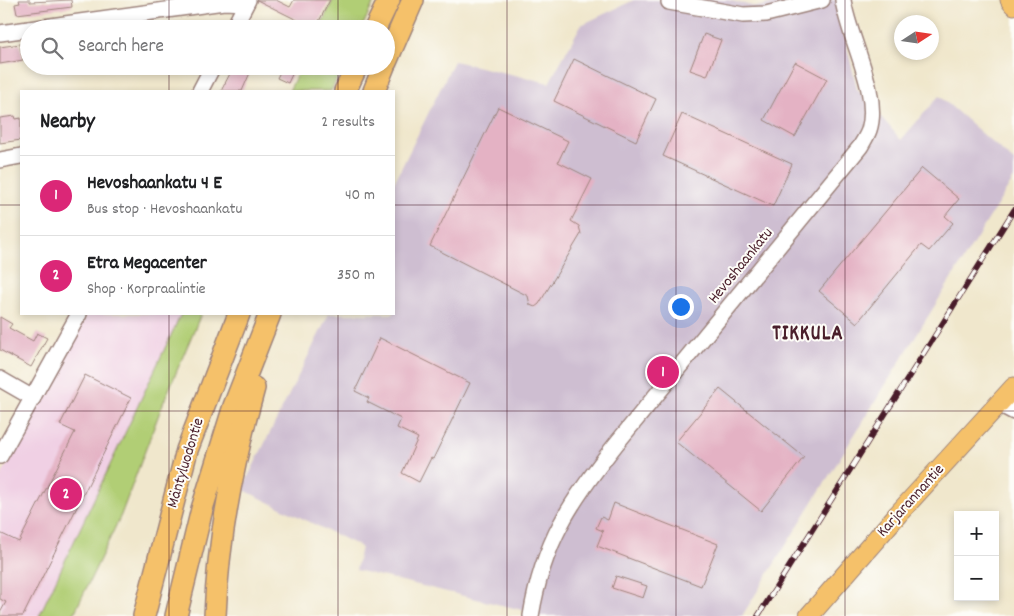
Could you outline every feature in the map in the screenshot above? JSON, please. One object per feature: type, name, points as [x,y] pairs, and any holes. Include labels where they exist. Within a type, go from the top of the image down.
[{"type":"highway","points":[[379,20],[389,0]]},
{"type":"highway","points":[[395,41],[413,0]]},
{"type":"highway","points":[[345,90],[353,75]]},
{"type":"highway","points":[[374,90],[380,75]]},
{"type":"highway","name":"Mäntyluodontie","points":[[144,616],[187,450],[239,315]]},
{"type":"highway","points":[[215,616],[217,579],[226,508],[247,413],[265,346],[266,323]]},
{"type":"highway","name":"Mäntyluodontie","points":[[176,616],[202,509],[234,406],[266,323]]},
{"type":"main road","points":[[1010,0],[1014,5]]},
{"type":"main road","name":"Karjarannantie","points":[[809,616],[898,514],[1007,408],[1014,387]]},
{"type":"street","points":[[669,2],[743,15],[766,14],[822,0]]},
{"type":"street","name":"Hevoshaankatu","points":[[531,616],[544,560],[568,508],[616,444],[860,148],[869,129],[871,111],[869,94],[843,0]]},
{"type":"street","points":[[94,20],[224,2],[247,1],[238,20]]},
{"type":"street","points":[[0,33],[20,30]]},
{"type":"street","points":[[201,90],[208,75]]},
{"type":"street","points":[[0,160],[20,156]]},
{"type":"street","points":[[0,456],[78,315]]},
{"type":"street","points":[[0,379],[33,398]]},
{"type":"shaded area","points":[[634,0],[728,0],[756,7],[786,0],[836,0],[857,89],[901,140],[939,96],[1014,161],[1014,178],[742,616],[539,616],[539,614],[356,570],[361,547],[242,489],[329,315],[395,315],[395,181],[454,61],[549,83],[581,25]]},
{"type":"shaded area","points":[[86,315],[181,315],[39,616],[24,616],[0,609],[0,478]]},
{"type":"green space","points":[[333,0],[375,0],[365,20],[323,20]]},
{"type":"green space","points":[[297,75],[339,75],[331,90],[289,90]]},
{"type":"green space","points":[[181,315],[201,315],[162,406],[121,515],[73,616],[39,616]]},
{"type":"building","points":[[19,0],[30,0],[30,2],[71,0],[72,7],[17,14],[15,4],[20,3]]},
{"type":"building","points":[[257,0],[276,0],[290,7],[294,0],[330,0],[320,20],[297,20]]},
{"type":"building","points":[[704,34],[721,40],[707,76],[690,70]]},
{"type":"building","points":[[20,44],[20,61],[0,64],[0,47]]},
{"type":"building","points":[[574,59],[656,99],[636,141],[554,101]]},
{"type":"building","points":[[795,62],[827,79],[795,137],[764,120]]},
{"type":"building","points":[[229,75],[249,75],[242,90],[222,90]]},
{"type":"building","points":[[278,75],[292,75],[288,83],[277,78]]},
{"type":"building","points":[[498,107],[568,141],[558,162],[592,179],[571,221],[579,226],[581,234],[539,304],[535,307],[530,305],[528,296],[430,246]]},
{"type":"building","points":[[682,114],[792,164],[773,206],[663,156]]},
{"type":"building","points":[[15,116],[16,119],[20,118],[20,140],[0,143],[0,118]]},
{"type":"building","points":[[922,168],[959,199],[945,216],[953,223],[929,251],[921,245],[857,323],[819,291]]},
{"type":"building","points":[[0,317],[12,324],[9,328],[33,341],[37,333],[47,338],[31,367],[0,350]]},
{"type":"building","points":[[380,338],[470,383],[433,459],[431,458],[419,482],[402,473],[418,438],[397,428],[401,419],[367,402],[369,398],[355,391]]},
{"type":"building","points":[[85,375],[131,398],[23,616],[0,616],[6,602],[0,599],[0,533],[19,542],[75,432],[60,425]]},
{"type":"building","points":[[720,389],[804,457],[761,511],[676,442]]},
{"type":"building","points":[[614,503],[718,544],[701,586],[597,546],[603,531],[596,528],[601,517],[608,520]]},
{"type":"building","points":[[616,576],[647,586],[643,598],[612,588]]},
{"type":"railway","points":[[758,616],[1014,210]]},
{"type":"place","name":"Hevoshaankatu 4 E","points":[[663,372]]},
{"type":"place","name":"Etra Megacenter","points":[[66,494]]},
{"type":"district","name":"TIKKULA","points":[[808,335]]}]
